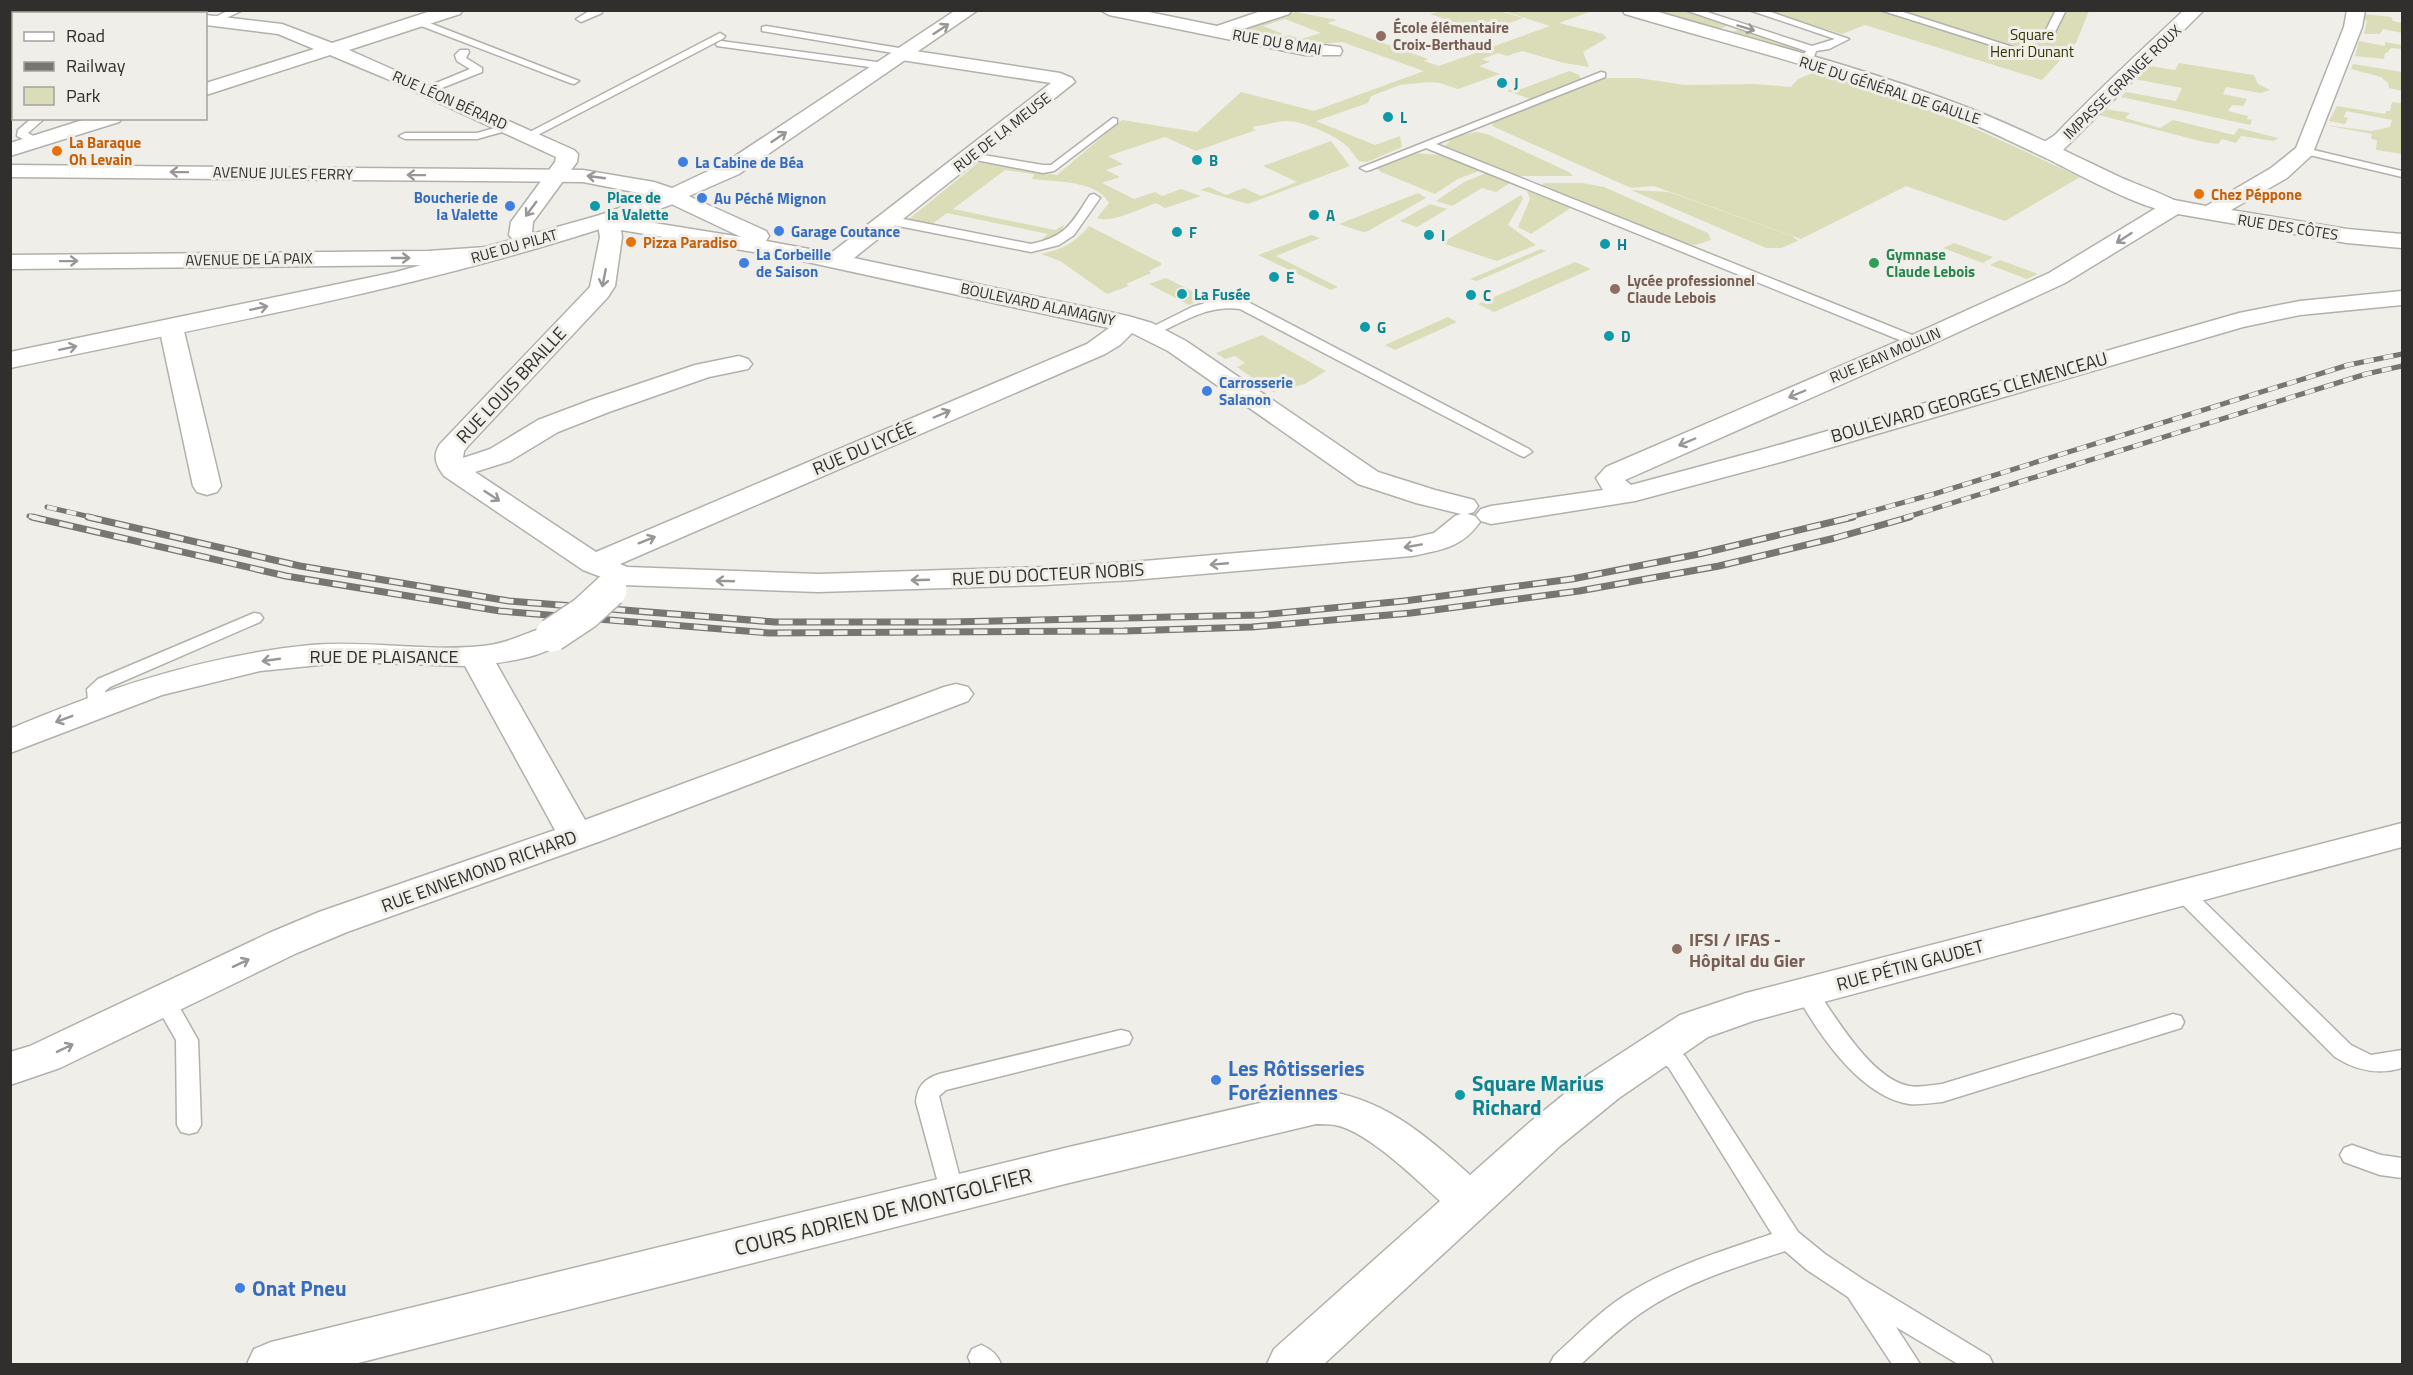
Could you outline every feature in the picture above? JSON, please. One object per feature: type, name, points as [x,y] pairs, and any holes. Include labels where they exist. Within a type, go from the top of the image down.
[{"type":"street","points":[[207,89],[454,10]]},
{"type":"street","name":"RUE DU PILAT","points":[[10,360],[400,278],[608,220],[673,196],[730,169],[969,10]]},
{"type":"street","name":"RUE DU 8 MAI","points":[[1109,10],[1305,49],[1333,51]]},
{"type":"street","name":"RUE DU 8 MAI","points":[[1221,31],[1282,10]]},
{"type":"street","name":"RUE DU GÉNÉRAL DE GAULLE","points":[[1631,10],[1805,55],[1946,106],[2046,149],[2143,196],[2174,207]]},
{"type":"street","name":"IMPASSE GRANGE ROUX","points":[[2046,149],[2056,146],[2088,111],[2195,10]]},
{"type":"street","points":[[2213,214],[2214,210],[2284,170],[2305,151],[2353,27],[2356,10]]},
{"type":"street","name":"RUE LÉON BÉRARD","points":[[209,20],[282,29],[428,90],[567,154],[566,162],[556,175]]},
{"type":"street","name":"RUE DE LA MEUSE","points":[[837,261],[1065,82],[1060,79],[897,57]]},
{"type":"street","points":[[10,150],[106,120]]},
{"type":"street","name":"AVENUE JULES FERRY","points":[[10,171],[583,176],[654,189],[789,251]]},
{"type":"street","points":[[532,241],[520,234],[522,222],[556,175]]},
{"type":"street","name":"RUE JEAN MOULIN","points":[[1626,495],[1612,483],[1610,478],[1616,473],[1917,342],[2077,268],[2174,207]]},
{"type":"street","name":"RUE DES CÔTES","points":[[2174,207],[2347,236],[2403,241]]},
{"type":"street","name":"BOULEVARD ALAMAGNY","points":[[608,220],[642,228],[789,251],[1139,327],[1177,346],[1368,478],[1473,513]]},
{"type":"street","name":"RUE LOUIS BRAILLE","points":[[608,220],[611,237],[600,292],[458,440],[450,450],[448,461],[454,470],[594,564],[616,583]]},
{"type":"street","name":"AVENUE DE LA PAIX","points":[[10,262],[428,258],[487,254]]},
{"type":"street","name":"BOULEVARD GEORGES CLEMENCEAU","points":[[1473,513],[1539,509],[1626,495],[2238,320],[2300,308],[2403,298]]},
{"type":"street","points":[[171,327],[207,486]]},
{"type":"street","name":"RUE DU LYCÉE","points":[[594,564],[1096,349],[1139,327]]},
{"type":"street","points":[[454,470],[500,454],[548,426],[600,406],[704,370],[739,364]]},
{"type":"street","name":"RUE DU DOCTEUR NOBIS","points":[[616,583],[818,583],[1132,571],[1412,547],[1444,540],[1473,513]]},
{"type":"street","name":"RUE DE PLAISANCE","points":[[10,742],[101,705],[179,680],[244,663],[352,652],[476,656],[519,650],[552,635],[585,613],[616,583]]},
{"type":"street","points":[[476,656],[576,836]]},
{"type":"street","name":"RUE ENNEMOND RICHARD","points":[[10,1069],[45,1057],[333,922],[576,836],[956,694]]},
{"type":"street","name":"RUE PÉTIN GAUDET","points":[[1291,1365],[1570,1113],[1604,1086],[1694,1026],[1806,992],[2403,835]]},
{"type":"street","name":"COURS ADRIEN DE MONTGOLFIER","points":[[271,1365],[952,1194],[1270,1116],[1316,1107],[1342,1109],[1371,1123],[1429,1165],[1471,1202]]},
{"type":"lane","points":[[209,20],[238,10]]},
{"type":"lane","points":[[581,19],[597,14],[596,10]]},
{"type":"lane","points":[[1690,10],[1805,55],[1844,39],[1754,10]]},
{"type":"lane","points":[[1885,10],[2017,50]]},
{"type":"lane","points":[[2051,30],[2061,10]]},
{"type":"lane","points":[[419,22],[574,81]]},
{"type":"lane","points":[[766,29],[897,57]]},
{"type":"lane","points":[[773,39],[897,57]]},
{"type":"lane","points":[[528,136],[721,40],[897,57]]},
{"type":"lane","points":[[428,90],[477,70],[461,58],[460,55],[464,52]]},
{"type":"lane","points":[[1366,168],[1601,75]]},
{"type":"lane","points":[[37,120],[22,132],[23,136],[38,142]]},
{"type":"lane","points":[[971,156],[1043,169],[1054,168],[1113,121]]},
{"type":"lane","points":[[405,136],[477,135],[509,127]]},
{"type":"lane","points":[[1427,145],[1917,342]]},
{"type":"lane","points":[[2305,151],[2403,174]]},
{"type":"lane","points":[[888,220],[1031,248],[1049,245],[1070,236],[1094,198]]},
{"type":"lane","points":[[1139,327],[1222,302],[1243,305],[1524,452]]},
{"type":"lane","points":[[101,705],[97,701],[96,689],[104,683],[254,618]]},
{"type":"lane","points":[[2182,892],[2343,1051],[2357,1060],[2370,1064],[2387,1064],[2403,1059]]},
{"type":"lane","points":[[1806,992],[1868,1074],[1888,1089],[1905,1094],[1942,1093],[2173,1022]]},
{"type":"lane","points":[[164,1000],[187,1040],[189,1125]]},
{"type":"lane","points":[[952,1194],[928,1102],[928,1092],[939,1083],[1121,1038]]},
{"type":"lane","points":[[1660,1048],[1677,1062],[1789,1239],[1816,1262],[1855,1288],[1980,1365]]},
{"type":"lane","points":[[2352,1155],[2380,1165],[2403,1168]]},
{"type":"lane","points":[[1563,1365],[1615,1318],[1662,1288],[1721,1262],[1789,1239]]},
{"type":"lane","points":[[1855,1288],[1907,1365]]},
{"type":"green space","name":"Square Henri Dunant","points":[[1774,10],[2089,11],[2076,43],[2042,80],[1865,25],[1842,34],[1771,12]]},
{"type":"green space","points":[[1441,11],[1500,11],[1523,18],[1484,32],[1430,14]]},
{"type":"green space","points":[[1503,11],[1592,11],[1559,23],[1603,34],[1607,38],[1583,52],[1589,67],[1564,63],[1522,51],[1507,56],[1498,53],[1482,59],[1490,62],[1479,66],[1500,74],[1458,89],[1429,82],[1400,85],[1371,96],[1368,103],[1316,121],[1375,145],[1400,136],[1402,147],[1367,162],[1359,161],[1338,139],[1324,132],[1292,121],[1282,121],[1254,126],[1253,129],[1256,130],[1196,151],[1165,137],[1108,156],[1123,164],[1106,170],[1120,177],[1102,183],[1134,199],[1155,192],[1162,196],[1181,189],[1201,196],[1165,208],[1156,203],[1118,217],[1097,218],[1109,203],[1095,190],[1075,184],[1032,179],[1034,174],[1005,170],[953,209],[1055,230],[1064,225],[1062,233],[1040,241],[1048,234],[947,213],[932,224],[909,219],[979,162],[1057,175],[1122,120],[1197,132],[1241,92],[1314,111],[1424,71],[1342,42],[1312,45],[1278,39],[1289,35],[1301,39],[1321,33],[1285,19],[1263,26],[1283,34],[1272,38],[1244,31],[1244,29],[1296,12],[1337,20],[1327,23],[1428,59],[1424,61],[1439,66],[1550,26]]},
{"type":"green space","points":[[1652,11],[1683,11],[1729,25],[1717,30]]},
{"type":"green space","points":[[2364,14],[2391,17],[2393,21],[2402,23],[2402,33],[2383,29],[2380,34],[2364,34],[2367,20],[2364,20]]},
{"type":"green space","points":[[1740,29],[1794,46],[1800,52],[1798,54],[1729,33]]},
{"type":"green space","points":[[2359,41],[2385,46],[2385,42],[2402,45],[2402,49],[2391,48],[2385,53],[2384,59],[2355,56]]},
{"type":"green space","points":[[2179,63],[2254,75],[2258,84],[2270,90],[2261,93],[2226,87],[2223,94],[2247,99],[2243,106],[2232,105],[2228,111],[2248,116],[2247,119],[2252,120],[2250,125],[2121,97],[2126,92],[2176,101],[2182,88],[2134,79],[2149,66],[2175,70]]},
{"type":"green space","points":[[2353,64],[2402,72],[2402,91],[2389,88],[2388,83],[2381,77],[2351,69]]},
{"type":"green space","points":[[1569,71],[1579,75],[1581,79],[1530,99],[1507,91],[1516,87],[1521,89]]},
{"type":"green space","points":[[1818,71],[1896,97],[1907,104],[1930,110],[2080,177],[2005,221],[1906,186],[1801,239],[1654,186],[1631,188],[1492,126],[1493,121],[1603,78],[1638,78],[1685,85],[1755,84],[1791,87],[1798,79]]},
{"type":"green space","points":[[2402,101],[2402,154],[2376,150],[2377,140],[2371,139],[2372,134],[2325,125],[2372,131],[2390,127],[2392,120],[2346,111],[2344,117],[2348,118],[2345,124],[2329,121],[2337,106],[2385,114],[2386,111],[2390,111],[2392,102]]},
{"type":"green space","points":[[2105,109],[2130,113],[2125,118],[2160,128],[2173,120],[2234,135],[2239,128],[2278,138],[2274,141],[2241,136],[2236,143],[2222,139],[2218,144],[2204,142],[2099,115]]},
{"type":"green space","points":[[1476,132],[1487,134],[1569,172],[1573,176],[1518,176],[1445,146],[1453,137]]},
{"type":"green space","points":[[1331,141],[1350,166],[1248,204],[1200,190],[1209,187],[1226,195],[1244,188],[1261,196],[1297,182],[1263,166]]},
{"type":"green space","points":[[1412,153],[1441,155],[1479,171],[1458,179],[1435,194],[1381,172],[1377,168]]},
{"type":"green space","points":[[1486,173],[1510,183],[1496,192],[1482,188],[1452,206],[1436,201],[1464,182]]},
{"type":"green space","points":[[1582,183],[1604,187],[1708,233],[1711,240],[1696,245],[1683,243],[1545,188],[1542,184]]},
{"type":"green space","points":[[1631,190],[1669,192],[1792,236],[1798,241],[1781,248],[1766,248]]},
{"type":"green space","points":[[1527,191],[1572,207],[1531,234],[1518,227],[1530,199]]},
{"type":"green space","points":[[1418,193],[1426,198],[1368,231],[1363,232],[1339,224]]},
{"type":"green space","points":[[1521,195],[1523,199],[1508,225],[1536,245],[1497,261],[1442,243]]},
{"type":"green space","points":[[1430,204],[1447,209],[1417,227],[1400,221]]},
{"type":"green space","points":[[1089,226],[1161,265],[1149,271],[1151,273],[1126,284],[1129,286],[1107,294],[1060,261],[1041,254],[1068,245]]},
{"type":"green space","points":[[1311,235],[1320,238],[1276,256],[1338,287],[1331,290],[1258,255]]},
{"type":"green space","points":[[1954,243],[1993,257],[1983,263],[1943,248]]},
{"type":"green space","points":[[1541,249],[1546,251],[1477,281],[1470,279]]},
{"type":"green space","points":[[2000,260],[2038,274],[2027,279],[1990,265]]},
{"type":"green space","points":[[1575,262],[1591,269],[1494,312],[1478,304]]},
{"type":"green space","points":[[1166,278],[1198,294],[1202,299],[1189,305],[1149,284]]},
{"type":"green space","points":[[1448,317],[1457,322],[1395,350],[1385,345]]},
{"type":"green space","points":[[1262,335],[1326,371],[1305,384],[1273,392],[1237,367],[1245,363],[1235,356],[1225,359],[1216,353]]},
{"type":"railway","points":[[1847,518],[1934,494],[2348,365],[2402,354]]},
{"type":"railway","points":[[1904,518],[2366,374],[2402,366]]},
{"type":"railway","points":[[47,507],[95,518]]},
{"type":"railway","points":[[29,516],[38,518]]},
{"type":"railway","points":[[32,517],[286,576],[500,611],[769,633],[1124,631],[1252,627],[1411,613],[1579,591],[1719,566],[1910,517]]},
{"type":"railway","points":[[88,517],[300,566],[509,601],[775,622],[950,622],[1260,615],[1404,601],[1572,579],[1699,554],[1853,517]]},
{"type":"place","name":"École élémentaire Croix-Berthaud","points":[[1381,36]]},
{"type":"place","name":"J","points":[[1502,83]]},
{"type":"place","name":"L","points":[[1388,117]]},
{"type":"place","name":"La Baraque Oh Levain","points":[[57,151]]},
{"type":"place","name":"B","points":[[1197,160]]},
{"type":"place","name":"La Cabine de Béa","points":[[683,162]]},
{"type":"place","name":"Chez Péppone","points":[[2199,194]]},
{"type":"place","name":"Au Péché Mignon","points":[[702,198]]},
{"type":"place","name":"Boucherie de la Valette","points":[[510,206]]},
{"type":"place","name":"Place de la Valette","points":[[595,206]]},
{"type":"place","name":"A","points":[[1314,215]]},
{"type":"place","name":"Garage Coutance","points":[[779,231]]},
{"type":"place","name":"F","points":[[1177,232]]},
{"type":"place","name":"I","points":[[1429,235]]},
{"type":"place","name":"Pizza Paradiso","points":[[631,242]]},
{"type":"place","name":"H","points":[[1605,244]]},
{"type":"place","name":"La Corbeille de Saison","points":[[744,263]]},
{"type":"place","name":"Gymnase Claude Lebois","points":[[1874,263]]},
{"type":"place","name":"E","points":[[1274,277]]},
{"type":"place","name":"Lycée professionnel Claude Lebois","points":[[1615,289]]},
{"type":"place","name":"La Fusée","points":[[1182,294]]},
{"type":"place","name":"C","points":[[1471,295]]},
{"type":"place","name":"G","points":[[1365,327]]},
{"type":"place","name":"D","points":[[1609,336]]},
{"type":"place","name":"Carrosserie Salanon","points":[[1207,391]]},
{"type":"place","name":"IFSI / IFAS - Hôpital du Gier","points":[[1677,949]]},
{"type":"place","name":"Les Rôtisseries Foréziennes","points":[[1216,1080]]},
{"type":"place","name":"Square Marius Richard","points":[[1460,1095]]},
{"type":"place","name":"Onat Pneu","points":[[240,1288]]}]
